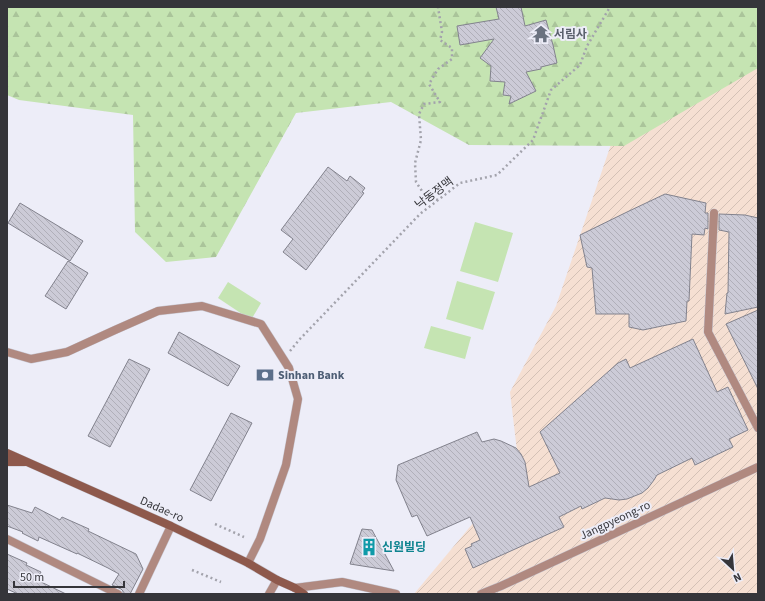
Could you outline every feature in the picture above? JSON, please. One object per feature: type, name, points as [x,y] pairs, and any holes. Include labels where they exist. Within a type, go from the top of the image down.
[{"type":"main road","name":"Dadae-ro","points":[[7,453],[171,526],[248,563],[304,594]]},
{"type":"main road","points":[[7,462],[26,462]]},
{"type":"street","points":[[714,213],[708,332],[758,428]]},
{"type":"street","points":[[7,352],[31,358],[67,352],[158,312],[202,306],[261,324],[289,368],[298,400],[286,464],[260,539],[248,563]]},
{"type":"street","name":"Jangpyeong-ro","points":[[481,594],[758,467]]},
{"type":"street","points":[[138,594],[171,526]]},
{"type":"street","points":[[7,539],[118,594]]},
{"type":"street","points":[[269,594],[277,580]]},
{"type":"street","points":[[295,588],[342,582],[396,594]]},
{"type":"street","points":[[496,594],[501,586]]},
{"type":"path","points":[[438,7],[442,32],[440,40],[452,48],[452,59],[438,69],[429,84],[440,102],[424,104],[419,114],[421,140],[416,163],[416,182],[426,197],[438,200]]},
{"type":"path","name":"낙동정맥","points":[[283,359],[298,340],[420,214],[460,183],[497,176],[533,140],[551,90],[580,65],[587,46],[610,7]]},
{"type":"path","points":[[216,524],[244,537]]},
{"type":"path","points":[[192,570],[221,582]]},
{"type":"shaded area","points":[[758,7],[758,594],[414,594],[519,468],[510,392],[556,306],[639,62]]},
{"type":"green space","points":[[7,7],[758,7],[758,68],[624,146],[469,145],[391,102],[296,113],[216,257],[166,262],[135,232],[133,115],[19,100],[7,95]]},
{"type":"green space","points":[[475,222],[513,233],[498,282],[460,271]]},
{"type":"green space","points":[[457,281],[495,292],[483,330],[446,319]]},
{"type":"green space","points":[[228,282],[261,303],[251,320],[218,298]]},
{"type":"green space","points":[[431,326],[471,337],[465,359],[424,348]]},
{"type":"building","points":[[496,7],[521,7],[525,26],[546,20],[557,63],[541,67],[541,69],[526,72],[536,91],[509,104],[511,96],[503,95],[505,82],[490,81],[491,66],[480,58],[494,39],[460,45],[457,26],[499,19]]},
{"type":"building","points":[[328,167],[347,181],[350,176],[365,188],[362,192],[364,193],[306,270],[283,252],[293,239],[281,230]]},
{"type":"building","points":[[665,194],[706,203],[705,213],[708,213],[708,229],[705,228],[704,235],[692,234],[689,301],[687,301],[686,321],[643,330],[629,327],[629,314],[596,314],[592,268],[587,267],[580,235]]},
{"type":"building","points":[[20,203],[83,241],[70,261],[8,223]]},
{"type":"building","points":[[719,214],[745,215],[758,218],[758,307],[725,314],[728,293],[729,232],[719,230]]},
{"type":"building","points":[[68,261],[88,273],[66,309],[45,296]]},
{"type":"building","points":[[758,310],[758,389],[726,324]]},
{"type":"building","points":[[179,332],[240,366],[228,386],[168,353]]},
{"type":"building","points":[[693,339],[717,392],[728,387],[748,430],[729,439],[733,447],[695,465],[692,458],[657,475],[648,488],[642,493],[627,499],[619,500],[605,498],[582,509],[581,506],[559,517],[564,527],[473,568],[465,549],[472,546],[471,544],[480,540],[470,517],[427,536],[417,515],[412,517],[396,480],[398,465],[477,432],[482,442],[494,439],[516,448],[525,462],[529,487],[560,473],[540,432],[618,363],[626,359],[630,368]]},
{"type":"building","points":[[129,359],[150,369],[110,447],[88,436]]},
{"type":"building","points":[[231,413],[252,423],[211,501],[190,490]]},
{"type":"building","points":[[7,505],[32,513],[35,507],[60,520],[62,517],[89,529],[88,531],[136,554],[143,569],[130,594],[123,594],[121,589],[112,585],[119,574],[77,553],[39,537],[38,541],[22,533],[23,532],[7,526]]},
{"type":"building","name":"신원빌딩","points":[[362,529],[372,530],[394,571],[350,564]]},
{"type":"building","points":[[7,554],[27,563],[26,565],[41,572],[37,580],[66,594],[18,594],[7,589]]},
{"type":"place","name":"서림사","points":[[541,34]]},
{"type":"place","name":"Sinhan Bank","points":[[265,375]]},
{"type":"place","name":"신원빌딩","points":[[369,547]]}]
